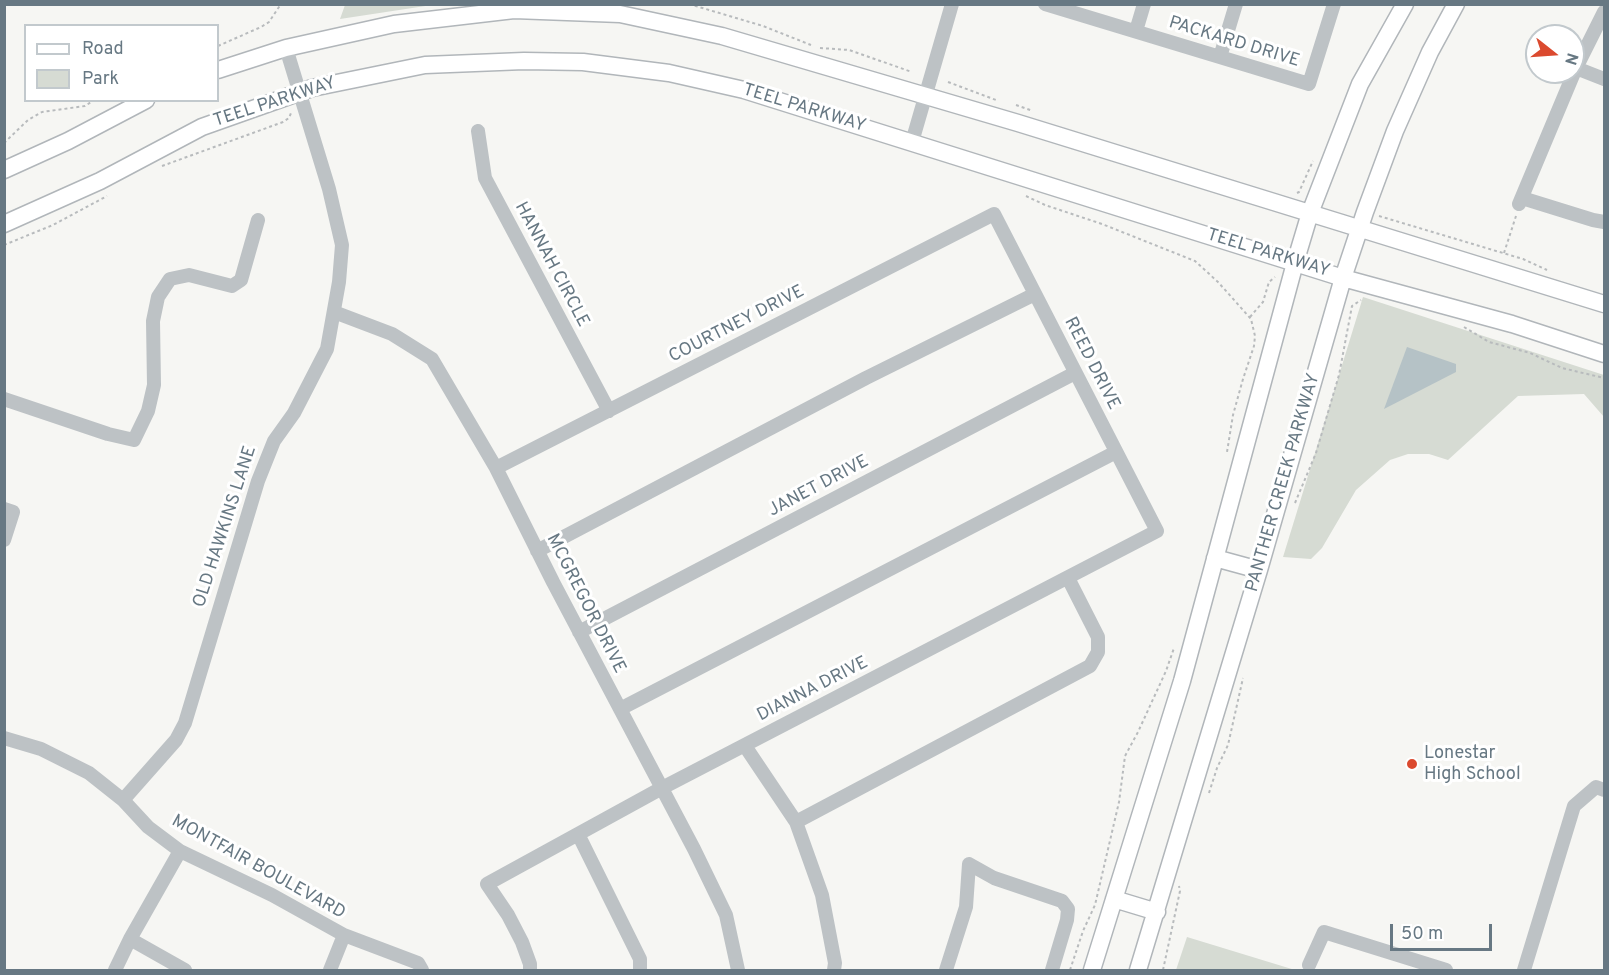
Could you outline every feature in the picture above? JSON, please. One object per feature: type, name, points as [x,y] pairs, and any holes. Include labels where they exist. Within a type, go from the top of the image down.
[{"type":"main road","points":[[1092,970],[1182,681],[1310,213],[1359,84],[1405,4]]},
{"type":"main road","name":"PANTHER CREEK PARKWAY","points":[[1138,970],[1259,570],[1343,278],[1395,131],[1430,52],[1456,4]]},
{"type":"main road","points":[[219,70],[286,48],[394,24],[514,10],[620,14],[722,36],[926,96],[1605,304]]},
{"type":"main road","name":"TEEL PARKWAY","points":[[4,224],[100,181],[202,127],[312,88],[425,64],[584,62],[669,73],[744,90],[1343,278],[1512,324],[1605,354]]},
{"type":"main road","points":[[4,170],[68,141],[142,102]]},
{"type":"main road","points":[[1215,558],[1259,570]]},
{"type":"main road","points":[[1114,899],[1156,912]]},
{"type":"street","points":[[912,142],[952,4]]},
{"type":"street","points":[[1136,31],[1144,4]]},
{"type":"street","points":[[1220,57],[1236,4]]},
{"type":"street","name":"PACKARD DRIVE","points":[[1049,5],[1309,84],[1334,4]]},
{"type":"street","points":[[1585,51],[1605,12]]},
{"type":"street","name":"OLD HAWKINS LANE","points":[[123,800],[176,740],[185,723],[258,481],[274,441],[294,413],[327,349],[339,282],[342,245],[329,189],[286,48]]},
{"type":"street","points":[[1585,71],[1605,79]]},
{"type":"street","points":[[1569,84],[1521,201],[1605,222]]},
{"type":"street","name":"HANNAH CIRCLE","points":[[478,131],[485,178],[609,411]]},
{"type":"street","name":"COURTNEY DRIVE","points":[[496,468],[994,214]]},
{"type":"street","name":"REED DRIVE","points":[[994,214],[1156,531]]},
{"type":"street","points":[[4,399],[108,434],[134,440],[148,411],[154,385],[153,321],[158,297],[170,279],[189,275],[231,286],[241,280],[258,220]]},
{"type":"street","points":[[537,551],[866,378],[1035,294]]},
{"type":"street","name":"MCGREGOR DRIVE","points":[[334,312],[392,334],[432,359],[496,468],[579,632],[694,849],[726,915],[738,970]]},
{"type":"street","name":"JANET DRIVE","points":[[579,632],[1076,373]]},
{"type":"street","points":[[620,710],[1116,452]]},
{"type":"street","points":[[4,540],[9,511]]},
{"type":"street","name":"DIANNA DRIVE","points":[[530,970],[522,942],[508,915],[487,884],[662,788],[1156,531]]},
{"type":"street","points":[[796,822],[1090,666],[1098,652],[1098,637],[1068,578]]},
{"type":"street","name":"MONTFAIR BOULEVARD","points":[[4,738],[41,749],[89,773],[123,800],[148,827],[180,850],[272,895],[344,935],[418,963],[422,970]]},
{"type":"street","points":[[745,746],[796,822],[822,896],[835,963],[834,970]]},
{"type":"street","points":[[1524,970],[1574,806],[1596,787],[1605,790]]},
{"type":"street","points":[[578,834],[640,959],[640,970]]},
{"type":"street","points":[[115,970],[180,850]]},
{"type":"street","points":[[946,970],[966,907],[969,864],[994,878],[1062,902],[1068,909],[1067,920],[1052,970]]},
{"type":"street","points":[[1309,965],[1324,932],[1446,970]]},
{"type":"street","points":[[330,970],[344,935]]},
{"type":"street","points":[[130,939],[185,970]]},
{"type":"path","points":[[219,46],[269,22],[281,4]]},
{"type":"path","points":[[689,4],[763,26],[818,48],[849,50],[912,72]]},
{"type":"path","points":[[4,143],[28,120],[42,112],[85,106],[91,102]]},
{"type":"path","points":[[157,168],[283,122],[290,118],[291,113]]},
{"type":"path","points":[[4,245],[52,225],[110,194]]},
{"type":"path","points":[[1504,253],[1521,201]]},
{"type":"path","points":[[1376,215],[1523,259],[1555,273]]},
{"type":"path","points":[[1250,317],[1263,302],[1269,282],[1275,277]]},
{"type":"path","points":[[1294,505],[1316,453],[1339,375],[1352,306],[1363,298]]},
{"type":"path","points":[[1458,324],[1489,342],[1530,353],[1562,368],[1605,378]]},
{"type":"path","points":[[1206,802],[1217,768],[1228,746],[1244,677]]},
{"type":"path","points":[[1163,970],[1180,891],[1178,880]]},
{"type":"green space","points":[[345,4],[432,5],[340,19]]},
{"type":"green space","points":[[1363,297],[1604,375],[1604,417],[1584,394],[1518,396],[1448,460],[1429,454],[1408,454],[1390,460],[1356,490],[1322,548],[1311,559],[1283,557]]},
{"type":"green space","points":[[1187,937],[1295,970],[1176,970]]},
{"type":"shaded area","points":[[1407,347],[1456,364],[1456,372],[1384,409]]},
{"type":"place","name":"Lonestar High School","points":[[1412,764]]}]
